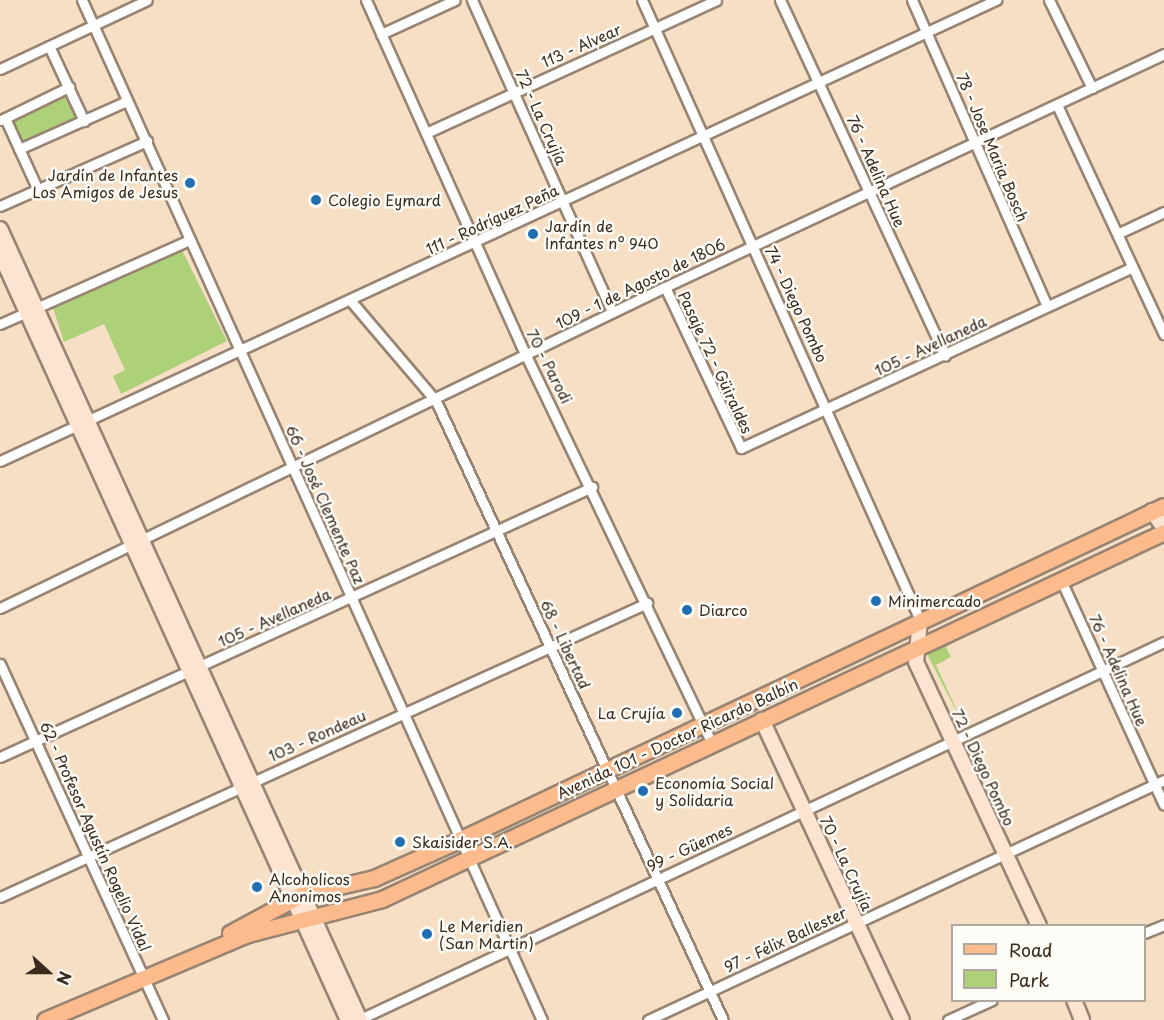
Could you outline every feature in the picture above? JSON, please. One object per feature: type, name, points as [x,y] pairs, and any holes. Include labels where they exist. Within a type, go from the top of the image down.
[{"type":"main road","points":[[0,229],[31,312],[247,784],[296,898],[359,1020]]},
{"type":"main road","points":[[0,253],[31,312]]},
{"type":"main road","points":[[1158,508],[1164,530]]},
{"type":"main road","name":"Avenida 101 - Doctor Ricardo Balbín","points":[[185,957],[296,898],[374,878],[609,771],[920,620],[1158,508]]},
{"type":"main road","name":"Avenida 101 - Doctor Ricardo Balbín","points":[[45,1020],[185,957],[306,917],[375,901],[1164,530]]},
{"type":"main road","points":[[914,649],[920,620]]},
{"type":"main road","name":"72 - Diego Pombo","points":[[914,649],[1038,924]]},
{"type":"main road","name":"70 - La Crujía","points":[[762,720],[902,1020]]},
{"type":"main road","points":[[306,917],[348,1020]]},
{"type":"main road","points":[[1075,1002],[1083,1020]]},
{"type":"street","name":"66 - José Clemente Paz","points":[[82,0],[542,1020]]},
{"type":"street","points":[[0,69],[147,0]]},
{"type":"street","name":"70 - Parodi","points":[[366,0],[527,354],[712,744]]},
{"type":"street","points":[[381,34],[455,0]]},
{"type":"street","name":"74 - Diego Pombo","points":[[642,0],[920,620]]},
{"type":"street","name":"113 - Alvear","points":[[426,133],[513,91],[716,0]]},
{"type":"street","name":"76 - Adelina Hue","points":[[780,0],[945,356]]},
{"type":"street","name":"78 - Jose Maria Bosch","points":[[912,0],[1047,306]]},
{"type":"street","name":"111 - Rodríguez Peña","points":[[0,462],[240,348],[476,244],[996,0]]},
{"type":"street","points":[[1049,0],[1092,88]]},
{"type":"street","name":"72 - La Crujía","points":[[477,1],[513,91],[612,312]]},
{"type":"street","points":[[49,46],[84,121]]},
{"type":"street","name":"109 - 1 de Agosto de 1806","points":[[0,608],[435,401],[612,312],[1164,54]]},
{"type":"street","points":[[38,190],[2,119],[69,87]]},
{"type":"street","points":[[19,149],[127,101]]},
{"type":"street","points":[[1057,105],[1119,233],[1132,267],[1164,334]]},
{"type":"street","points":[[0,206],[147,141]]},
{"type":"street","points":[[1119,233],[1164,212]]},
{"type":"street","points":[[0,324],[190,240]]},
{"type":"street","name":"105 - Avellaneda","points":[[741,448],[945,356],[1132,267]]},
{"type":"street","name":"Pasaje 72 - Güiraldes","points":[[665,287],[741,448]]},
{"type":"street","name":"68 - Libertad","points":[[350,300],[435,401],[618,788],[723,1020]]},
{"type":"street","name":"105 - Avellaneda","points":[[0,757],[592,487]]},
{"type":"street","name":"76 - Adelina Hue","points":[[1061,580],[1164,805]]},
{"type":"street","name":"103 - Rondeau","points":[[0,897],[88,855],[647,603]]},
{"type":"street","name":"99 - Güemes","points":[[359,1020],[1164,642]]},
{"type":"street","name":"62 - Profesor Agustín Rogelio Vidal","points":[[0,664],[163,1020]]},
{"type":"street","name":"97 - Félix Ballester","points":[[648,1020],[1164,780]]},
{"type":"street","points":[[1146,932],[1164,925]]},
{"type":"street","points":[[948,1020],[988,1002]]},
{"type":"green space","points":[[67,93],[78,118],[20,144],[10,120]]},
{"type":"green space","points":[[182,250],[227,341],[121,394],[113,376],[125,370],[104,324],[64,342],[53,308]]},
{"type":"green space","points":[[969,633],[946,647],[951,657],[936,665],[964,726],[927,654]]},
{"type":"place","name":"Jardín de Infantes Los Amigos de Jesus","points":[[190,183]]},
{"type":"place","name":"Colegio Eymard","points":[[316,200]]},
{"type":"place","name":"Jardín de Infantes nº 940","points":[[533,234]]},
{"type":"place","name":"Minimercado","points":[[876,601]]},
{"type":"place","name":"Diarco","points":[[687,610]]},
{"type":"place","name":"La Crujía","points":[[677,713]]},
{"type":"place","name":"Economía Social y Solidaria","points":[[643,791]]},
{"type":"place","name":"Skaisider S.A.","points":[[400,842]]},
{"type":"place","name":"Alcoholicos Anonimos","points":[[257,887]]},
{"type":"place","name":"Le Meridien (San Martin)","points":[[427,934]]}]
